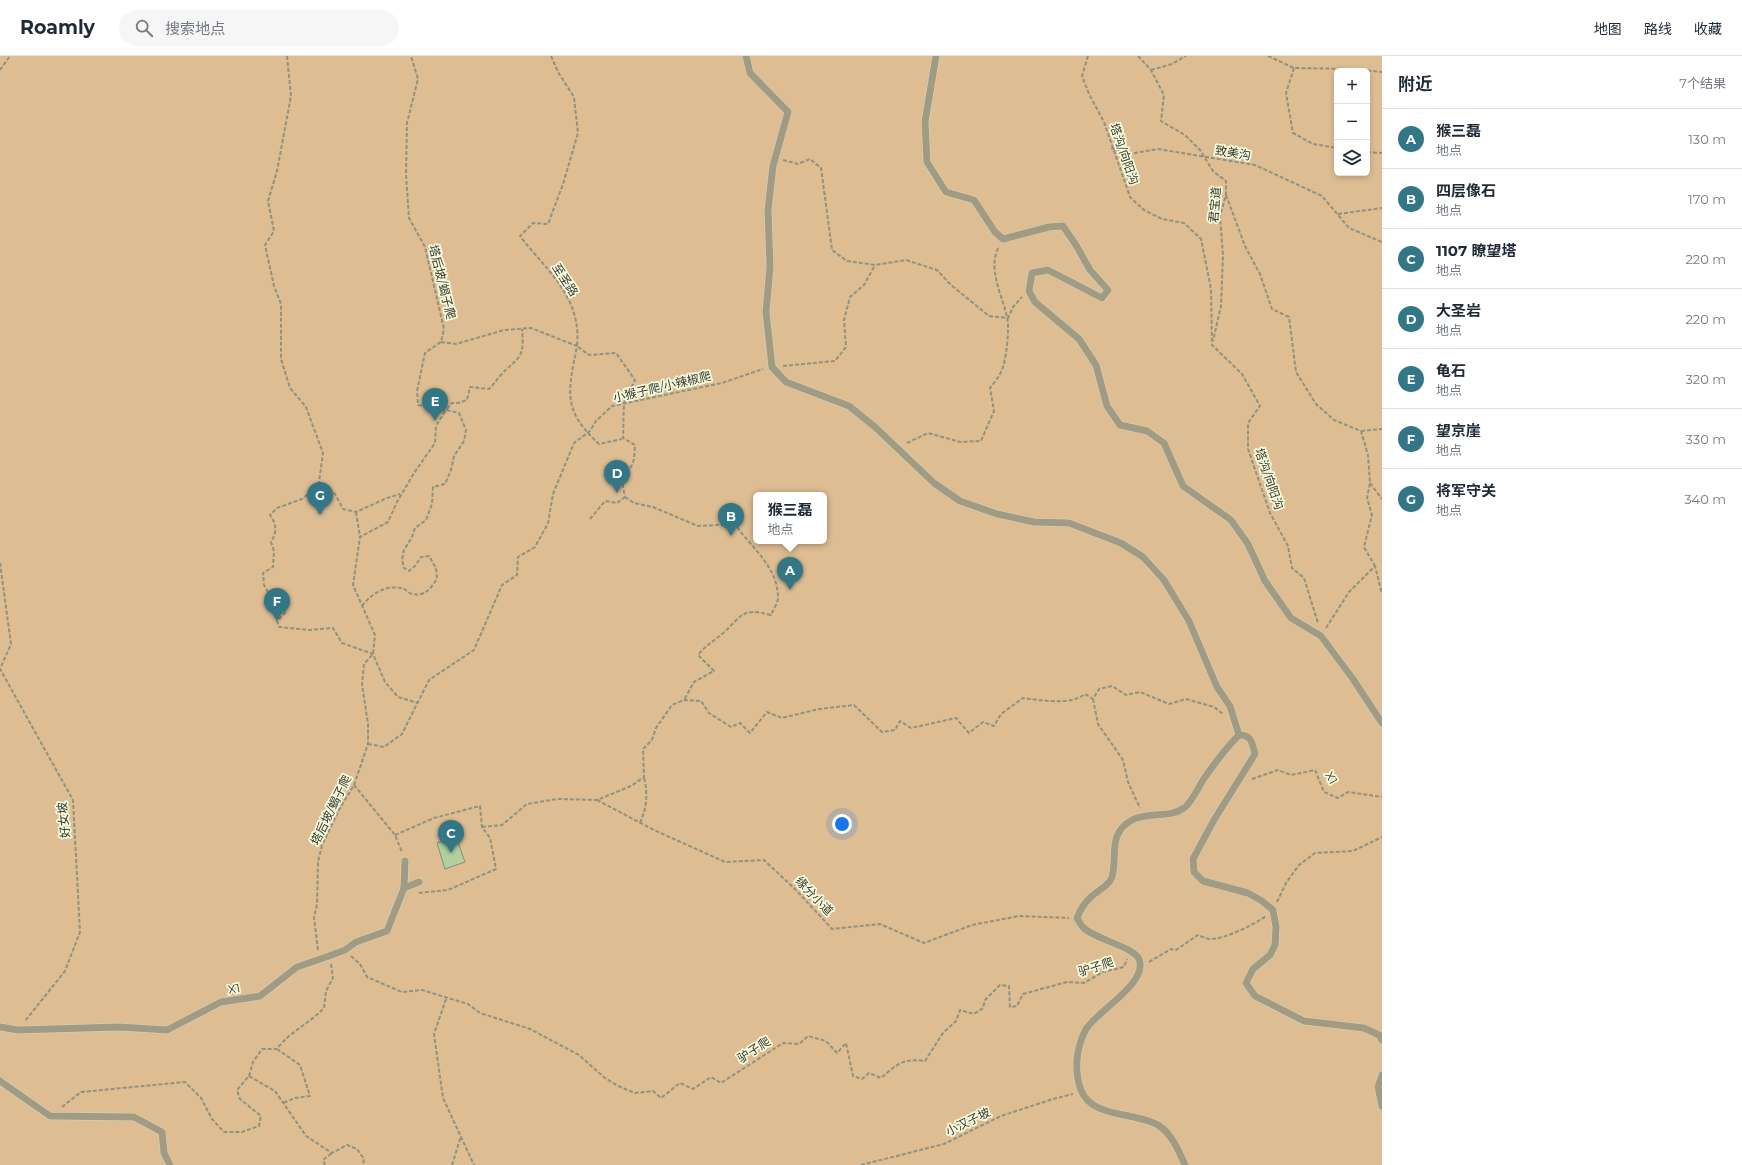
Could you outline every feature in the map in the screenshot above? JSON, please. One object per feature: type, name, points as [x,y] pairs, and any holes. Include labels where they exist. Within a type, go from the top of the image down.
[{"type":"lane","points":[[746,56],[750,72],[788,112],[775,158],[768,210],[770,267],[766,312],[772,366],[786,382],[849,406],[875,427],[934,483],[960,501],[997,514],[1034,522],[1070,524],[1121,543],[1143,558],[1164,580],[1189,622],[1218,687],[1230,706],[1239,735]]},
{"type":"lane","points":[[936,56],[925,122],[927,162],[946,192],[974,200],[995,232],[1003,239],[1049,227],[1063,226],[1090,270],[1108,290],[1102,298],[1048,270],[1032,273],[1029,291],[1035,302],[1079,339],[1096,365],[1107,406],[1120,426],[1147,431],[1164,443],[1183,486],[1231,520],[1248,544],[1265,580],[1290,618],[1321,636],[1382,723]]},
{"type":"lane","points":[[1185,1165],[1168,1134],[1158,1125],[1091,1105],[1081,1092],[1077,1074],[1077,1057],[1085,1030],[1102,1012],[1128,989],[1137,977],[1141,966],[1138,958],[1130,951],[1082,927],[1077,918],[1080,910],[1092,896],[1112,878],[1114,842],[1120,830],[1132,820],[1144,815],[1170,815],[1185,807],[1213,765],[1239,735],[1246,735],[1251,739],[1255,754],[1214,820],[1193,859],[1194,872],[1203,881],[1248,893],[1262,901],[1273,910],[1276,927],[1275,944],[1270,955],[1253,969],[1246,982],[1255,996],[1304,1021],[1364,1028],[1379,1035],[1382,1040]]},
{"type":"lane","name":"X1","points":[[0,1027],[18,1030],[119,1027],[167,1030],[221,1002],[260,996],[298,967],[345,950],[356,942],[387,931],[404,888],[405,861]]},
{"type":"lane","points":[[404,888],[419,882]]},
{"type":"lane","points":[[1382,1075],[1378,1087],[1382,1106]]},
{"type":"lane","points":[[0,1081],[50,1116],[134,1116],[162,1132],[164,1153],[170,1165]]},
{"type":"path","points":[[0,70],[10,56]]},
{"type":"path","points":[[287,56],[291,96],[277,171],[268,201],[274,231],[265,245],[268,263],[281,304],[281,358],[290,388],[306,407],[323,453],[319,482],[312,491],[302,499],[278,508],[270,515],[275,523],[275,535],[271,542],[274,551],[273,567],[263,573],[264,585],[273,601],[285,613],[277,621],[279,627],[309,630],[333,628],[342,643],[373,654],[385,682],[398,697],[418,703]]},
{"type":"path","name":"塔后坡/蝎子爬","points":[[411,56],[418,79],[407,123],[406,175],[409,218],[425,246],[444,329],[441,342]]},
{"type":"path","name":"至圣路","points":[[551,56],[558,72],[574,97],[578,132],[563,184],[548,224],[533,223],[520,236],[557,279],[570,303],[579,330],[577,346]]},
{"type":"path","name":"塔沟/向阳沟","points":[[1088,56],[1082,76],[1089,94],[1104,122],[1111,148],[1130,197],[1144,210],[1162,219],[1184,222],[1201,239],[1211,289],[1212,345],[1242,374],[1260,406],[1248,423],[1248,449],[1257,471],[1270,513],[1288,546],[1292,568],[1304,578],[1321,636]]},
{"type":"path","name":"君宝道","points":[[1138,56],[1150,70],[1164,95],[1161,121],[1185,134],[1205,158],[1213,171],[1226,181],[1226,195],[1220,216],[1223,255],[1221,306],[1212,345]]},
{"type":"path","points":[[1150,70],[1172,64],[1186,56]]},
{"type":"path","points":[[1268,56],[1294,68],[1352,69],[1382,72]]},
{"type":"path","points":[[1294,68],[1286,92],[1293,133],[1313,144],[1334,148]]},
{"type":"path","name":"致美沟","points":[[1111,148],[1129,154],[1158,149],[1205,158],[1255,165],[1286,178],[1322,196],[1349,228],[1382,242]]},
{"type":"path","points":[[1370,152],[1382,153]]},
{"type":"path","points":[[775,158],[798,164],[810,159],[821,168],[832,250],[848,261],[875,265],[906,260],[937,270],[951,285],[989,316],[1008,318]]},
{"type":"path","points":[[1226,195],[1245,246],[1260,274],[1272,309],[1289,317],[1296,372],[1316,404],[1334,420],[1361,431],[1382,430]]},
{"type":"path","points":[[1338,214],[1382,208]]},
{"type":"path","points":[[1003,239],[994,255],[1000,297],[1008,318]]},
{"type":"path","name":"小猴子爬/小辣椒爬","points":[[368,744],[384,747],[402,734],[429,680],[474,650],[502,585],[516,575],[518,557],[535,547],[548,523],[553,494],[574,443],[587,433],[596,421],[612,406],[673,394],[722,382],[772,366],[835,361],[846,347],[844,320],[850,297],[864,285],[875,265]]},
{"type":"path","points":[[896,448],[928,433],[960,442],[981,441],[994,411],[990,388],[1002,372],[1007,341],[1008,318],[1013,307],[1029,291]]},
{"type":"path","points":[[362,606],[373,594],[381,590],[401,588],[412,594],[422,594],[428,591],[437,579],[436,568],[429,556],[421,557],[415,566],[409,571],[404,568],[402,560],[404,550],[412,538],[415,528],[426,520],[432,504],[433,487],[445,484],[451,470],[454,456],[464,441],[466,430],[458,413],[418,405],[417,391],[425,353],[441,342],[456,344],[504,330],[531,328],[577,346],[589,355],[616,352],[635,380],[624,403],[623,438]]},
{"type":"path","points":[[360,537],[388,522],[402,494],[435,444],[436,426],[452,403],[467,400],[470,387],[489,389],[500,376],[518,360],[523,352],[522,329]]},
{"type":"path","points":[[577,346],[570,385],[572,410],[587,433],[599,444],[623,438],[635,444],[634,462],[631,468],[621,476],[625,497],[634,503],[653,507],[698,526],[735,524],[771,569],[775,582],[778,599],[771,615],[752,612],[736,618],[722,634],[708,643],[698,655],[714,671],[694,682],[684,700]]},
{"type":"path","points":[[1361,431],[1368,454],[1370,483],[1366,498],[1372,515],[1364,547],[1375,566],[1382,594]]},
{"type":"path","points":[[319,482],[335,494],[343,509],[356,512],[387,498],[402,494]]},
{"type":"path","points":[[1370,483],[1382,498]]},
{"type":"path","points":[[590,519],[605,501],[617,503],[625,497]]},
{"type":"path","name":"塔后坡/蝎子爬","points":[[319,960],[314,918],[318,904],[318,862],[322,845],[339,810],[354,785],[368,744],[368,724],[362,684],[364,664],[373,654],[375,635],[353,584],[360,537],[356,512]]},
{"type":"path","name":"好女坡","points":[[0,563],[11,644],[0,669],[73,800],[80,932],[65,971],[18,1030]]},
{"type":"path","points":[[1321,636],[1349,592],[1375,566]]},
{"type":"path","points":[[1144,815],[1128,782],[1123,760],[1098,724],[1093,699],[1099,689],[1112,686],[1126,695],[1140,692],[1169,704],[1186,698],[1214,707],[1225,716]]},
{"type":"path","points":[[640,823],[646,809],[647,792],[644,777],[643,749],[652,740],[656,728],[672,705],[684,700],[701,701],[710,713],[731,727],[740,723],[750,733],[767,712],[782,718],[819,708],[854,704],[882,732],[894,730],[900,721],[911,728],[956,718],[969,733],[983,722],[994,726],[1002,714],[1023,698],[1078,700],[1085,694],[1093,699]]},
{"type":"path","name":"X1","points":[[1238,781],[1266,776],[1278,770],[1291,775],[1315,770],[1324,792],[1338,798],[1348,792],[1370,797],[1382,797]]},
{"type":"path","points":[[482,827],[502,825],[527,804],[557,799],[598,800],[631,786],[644,777]]},
{"type":"path","points":[[354,785],[395,835],[405,861]]},
{"type":"path","name":"缘分小道","points":[[598,800],[640,823],[725,862],[764,860],[796,890],[832,928],[880,924],[924,943],[972,925],[1019,916],[1077,918]]},
{"type":"path","points":[[395,835],[434,818],[480,806],[482,827],[490,838],[496,869],[448,890],[401,896]]},
{"type":"path","name":"驴子爬","points":[[345,950],[360,964],[367,977],[402,992],[422,990],[446,999],[468,1004],[480,1013],[530,1029],[579,1055],[605,1078],[618,1086],[635,1093],[653,1091],[660,1098],[680,1083],[693,1089],[710,1076],[721,1083],[783,1042],[799,1044],[808,1036],[826,1041],[837,1052],[846,1043],[853,1076],[862,1079],[869,1073],[882,1078],[898,1063],[912,1059],[925,1061],[943,1033],[956,1021],[960,1010],[974,1014],[983,1008],[985,1000],[1000,985],[1009,986],[1010,1007],[1017,1006],[1024,994],[1067,982],[1084,983],[1104,972],[1124,967],[1127,959],[1134,960]]},
{"type":"path","points":[[277,1049],[284,1039],[294,1034],[324,1008],[326,991],[333,978],[330,956]]},
{"type":"path","points":[[446,999],[434,1034],[443,1098],[474,1165]]},
{"type":"path","points":[[50,1116],[80,1092],[185,1082],[201,1098],[212,1118],[224,1132],[242,1132],[259,1126],[261,1116],[240,1099],[237,1090],[249,1076],[252,1062],[262,1049],[277,1049],[300,1065],[310,1096],[295,1098],[282,1103]]},
{"type":"path","points":[[249,1076],[275,1091],[306,1136],[332,1153]]},
{"type":"path","name":"小汉子坡","points":[[861,1165],[944,1144],[1001,1116],[1053,1099],[1081,1092]]},
{"type":"path","points":[[452,1165],[461,1136]]},
{"type":"path","points":[[325,1165],[323,1160],[347,1145],[357,1149],[364,1159],[364,1165]]},
{"type":"shaded area","points":[[0,56],[1382,56],[1382,1165],[0,1165]]},
{"type":"building","points":[[456,837],[465,862],[445,869],[437,843]]},
{"type":"place","name":"龟石","points":[[435,421]]},
{"type":"place","name":"大圣岩","points":[[617,493]]},
{"type":"place","name":"将军守关","points":[[320,515]]},
{"type":"place","name":"四层像石","points":[[731,536]]},
{"type":"place","name":"猴三磊","points":[[790,590]]},
{"type":"place","name":"望京崖","points":[[277,621]]},
{"type":"place","name":"1107 瞭望塔","points":[[451,853]]}]
